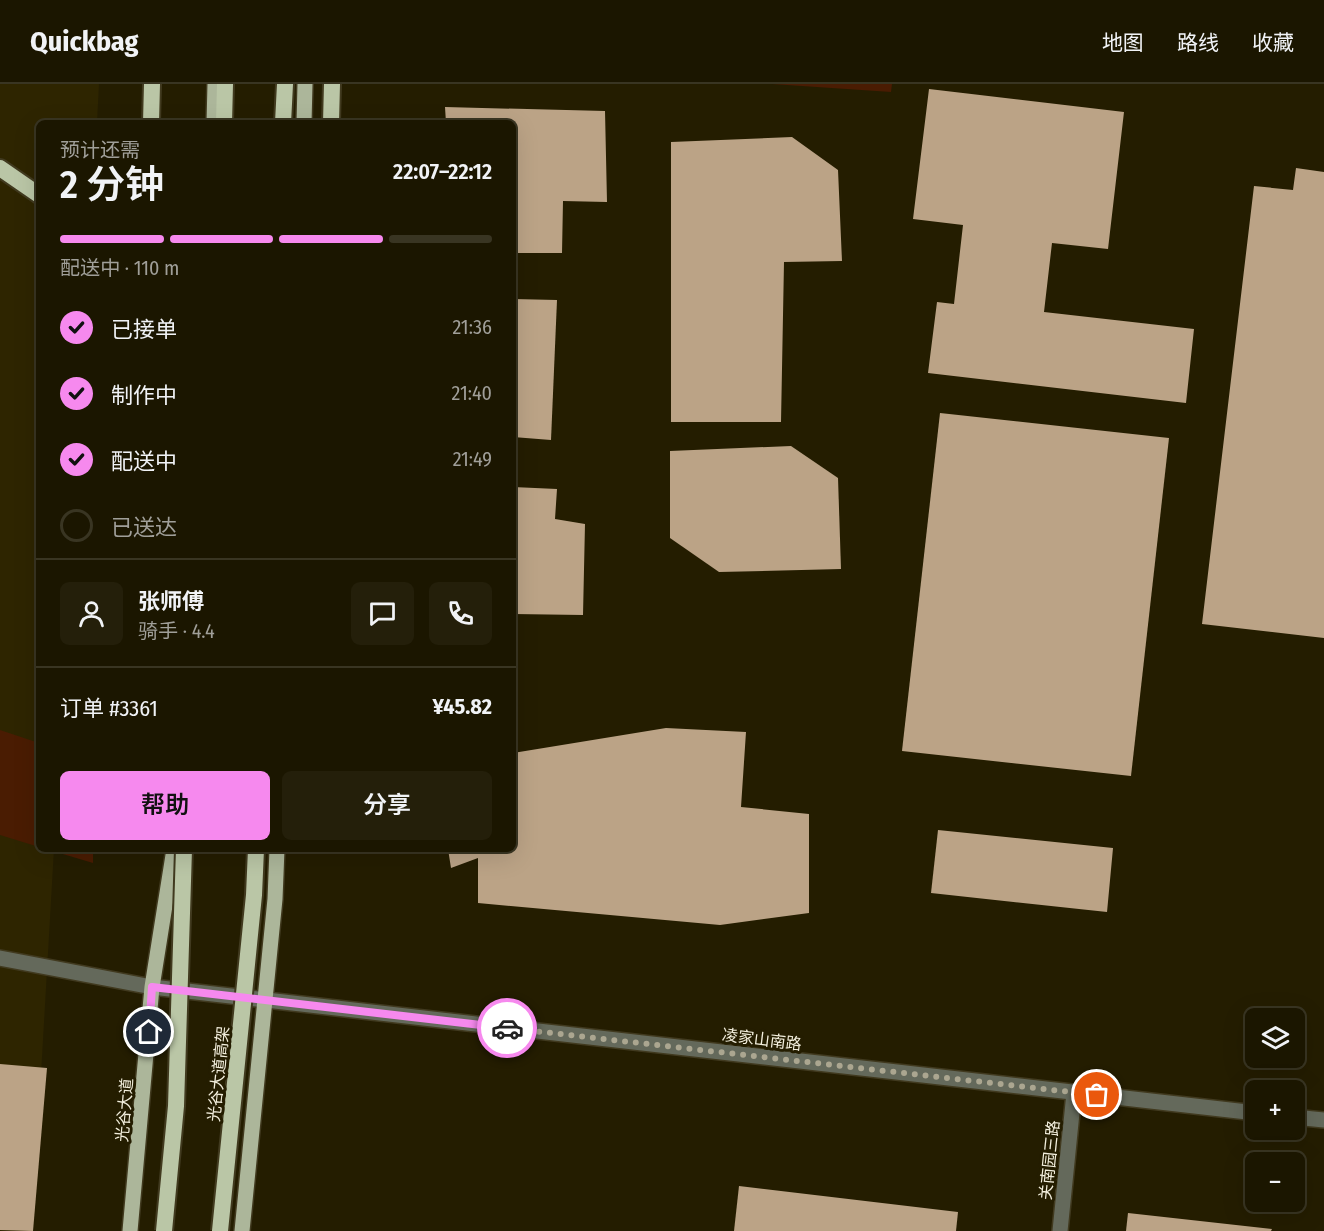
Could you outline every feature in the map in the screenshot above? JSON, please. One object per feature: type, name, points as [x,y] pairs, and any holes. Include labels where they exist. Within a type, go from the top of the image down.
[{"type":"highway","points":[[151,120],[152,84]]},
{"type":"highway","points":[[224,120],[225,84]]},
{"type":"highway","points":[[283,120],[285,84]]},
{"type":"highway","points":[[331,120],[332,84]]},
{"type":"highway","points":[[0,168],[36,193]]},
{"type":"highway","points":[[164,1231],[176,1106],[184,852]]},
{"type":"highway","name":"光谷大道高架","points":[[220,1231],[254,895],[256,852]]},
{"type":"main road","points":[[214,120],[215,84]]},
{"type":"main road","points":[[304,120],[305,84]]},
{"type":"main road","name":"光谷大道","points":[[130,1231],[152,987],[174,852]]},
{"type":"main road","points":[[242,1231],[275,899],[277,852]]},
{"type":"street","name":"凌家山南路","points":[[0,958],[152,987],[1245,1112]]},
{"type":"street","name":"关南园三路","points":[[1060,1231],[1074,1093]]},
{"type":"street","points":[[1305,1118],[1324,1120]]},
{"type":"shaded area","points":[[0,84],[99,84],[97,120],[36,120],[36,852],[54,852],[32,1231],[0,1231]]},
{"type":"shaded area","points":[[772,84],[892,84],[891,92]]},
{"type":"shaded area","points":[[0,730],[36,742],[36,846],[0,835]]},
{"type":"shaded area","points":[[56,852],[93,852],[93,863]]},
{"type":"building","points":[[929,89],[1124,112],[1108,249],[1052,243],[1044,312],[1194,329],[1186,403],[928,373],[937,302],[954,304],[963,225],[913,219]]},
{"type":"building","points":[[445,107],[605,111],[607,202],[563,201],[562,253],[516,253],[516,120],[446,120]]},
{"type":"building","points":[[792,137],[838,170],[842,261],[784,262],[781,422],[671,422],[671,142]]},
{"type":"building","points":[[1296,168],[1324,172],[1324,638],[1202,624],[1254,186],[1293,190]]},
{"type":"building","points":[[516,299],[557,300],[551,440],[516,437]]},
{"type":"building","points":[[940,413],[1169,438],[1131,776],[902,751]]},
{"type":"building","points":[[791,446],[838,478],[841,569],[719,572],[670,538],[670,451]]},
{"type":"building","points":[[516,487],[557,489],[555,519],[585,524],[583,615],[516,614]]},
{"type":"building","points":[[666,728],[746,732],[741,807],[809,814],[809,913],[720,925],[478,903],[478,858],[451,868],[448,852],[516,852],[516,753]]},
{"type":"building","points":[[938,830],[1113,848],[1107,912],[931,893]]},
{"type":"building","points":[[0,1064],[47,1068],[33,1231],[0,1230]]},
{"type":"building","points":[[739,1186],[958,1212],[956,1231],[734,1231]]},
{"type":"building","points":[[1128,1213],[1272,1229],[1271,1231],[1126,1231]]},
{"type":"way so far","points":[[507,1028],[1097,1095]]},
{"type":"route","points":[[149,1032],[152,987],[507,1028]]}]
